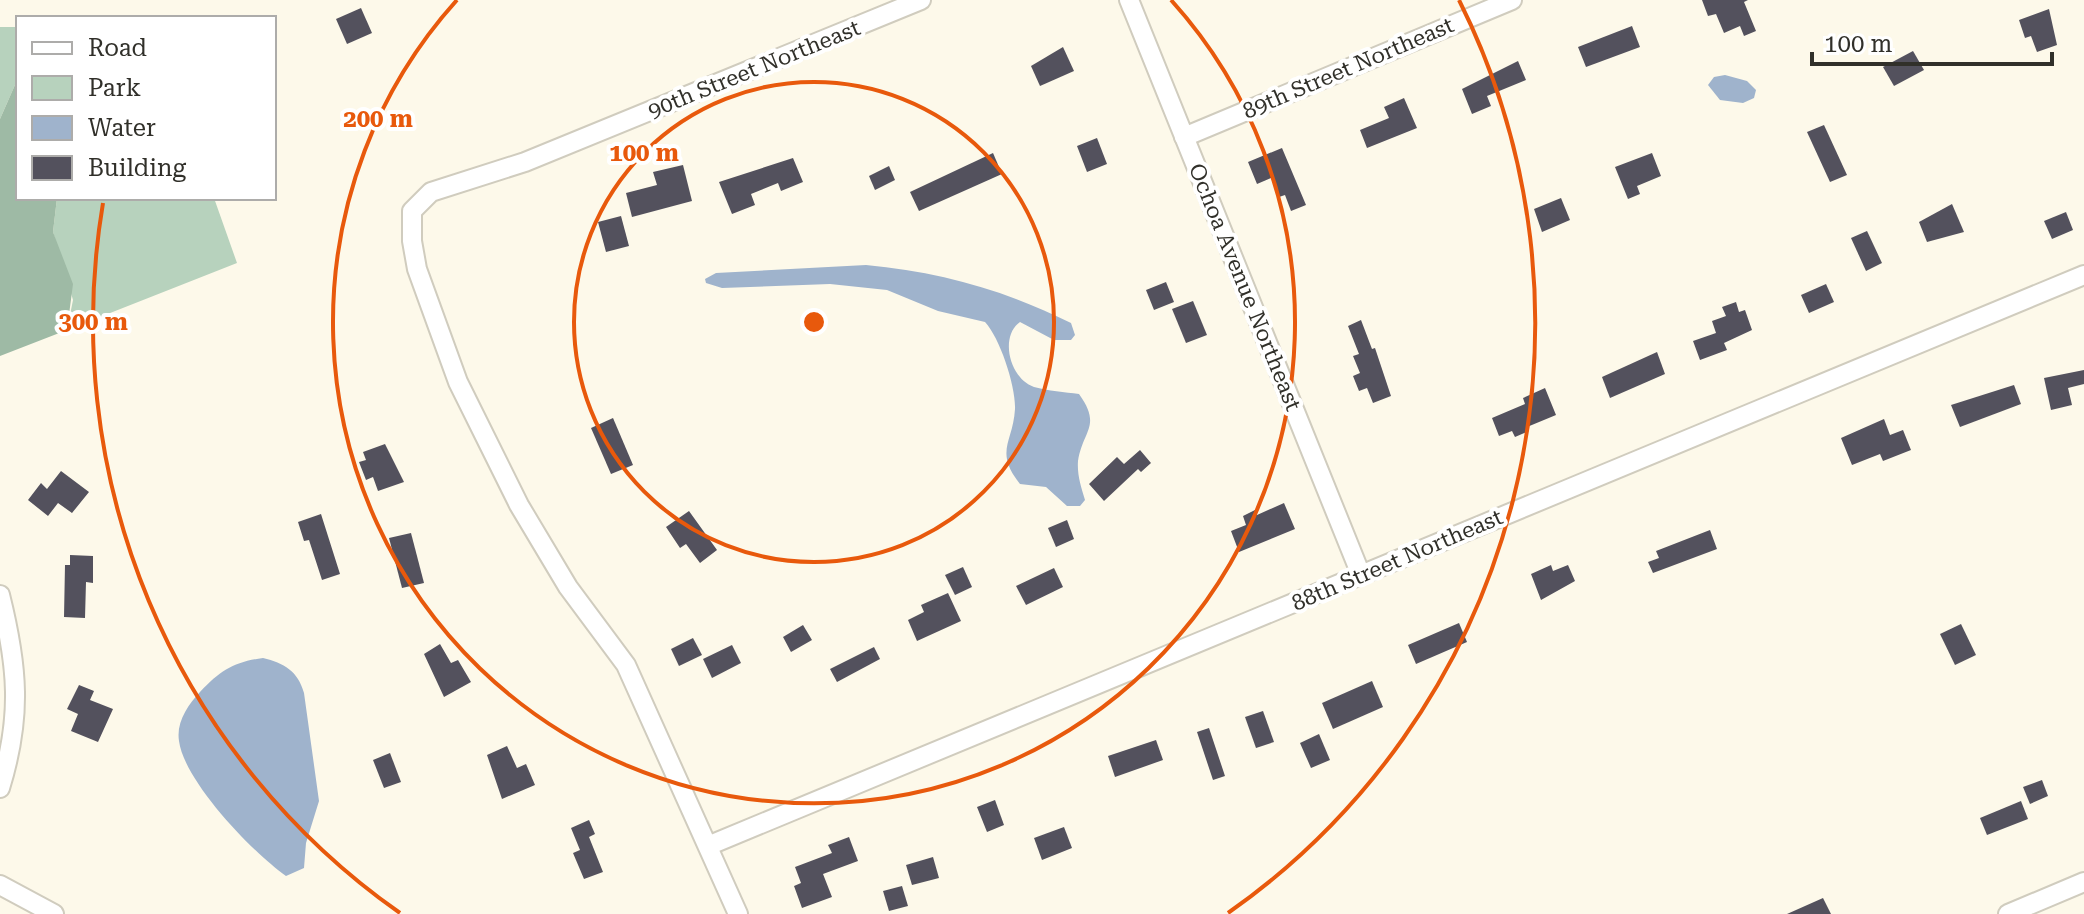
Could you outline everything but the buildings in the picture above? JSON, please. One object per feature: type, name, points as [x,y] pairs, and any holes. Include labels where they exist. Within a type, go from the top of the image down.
[{"type":"street","name":"90th Street Northeast","points":[[710,845],[626,665],[568,587],[519,505],[458,382],[417,269],[410,220],[412,211],[431,192],[525,162],[921,0]]},
{"type":"street","name":"Ochoa Avenue Northeast","points":[[1129,0],[1361,575]]},
{"type":"street","name":"89th Street Northeast","points":[[1184,137],[1512,0]]},
{"type":"street","name":"88th Street Northeast","points":[[710,845],[2084,275]]},
{"type":"street","points":[[0,595],[13,651],[18,707],[13,748],[0,788]]},
{"type":"street","points":[[710,845],[738,914]]},
{"type":"street","points":[[2008,914],[2084,882]]},
{"type":"street","points":[[0,885],[54,914]]},
{"type":"green space","points":[[0,27],[16,27],[16,83],[0,119]]},
{"type":"green space","points":[[16,83],[16,200],[57,200],[53,232],[73,284],[67,330],[0,356],[0,119]]},
{"type":"green space","points":[[57,200],[215,200],[237,263],[67,330],[73,300],[53,232]]},
{"type":"water","points":[[1725,75],[1747,81],[1756,90],[1754,98],[1743,103],[1720,100],[1708,85],[1714,77]]},
{"type":"water","points":[[866,265],[920,272],[972,284],[1022,301],[1071,323],[1075,335],[1071,340],[1054,340],[1020,322],[1010,337],[1009,347],[1013,367],[1026,383],[1079,394],[1086,405],[1090,421],[1078,461],[1085,500],[1080,506],[1067,506],[1046,487],[1020,484],[1012,473],[1006,455],[1014,421],[1013,388],[1001,351],[985,322],[938,311],[887,290],[830,284],[722,288],[706,283],[705,279],[716,273]]},
{"type":"water","points":[[263,658],[289,669],[301,685],[319,801],[306,843],[304,868],[286,876],[239,834],[206,795],[193,776],[179,741],[179,727],[184,714],[208,684],[236,665]]}]
